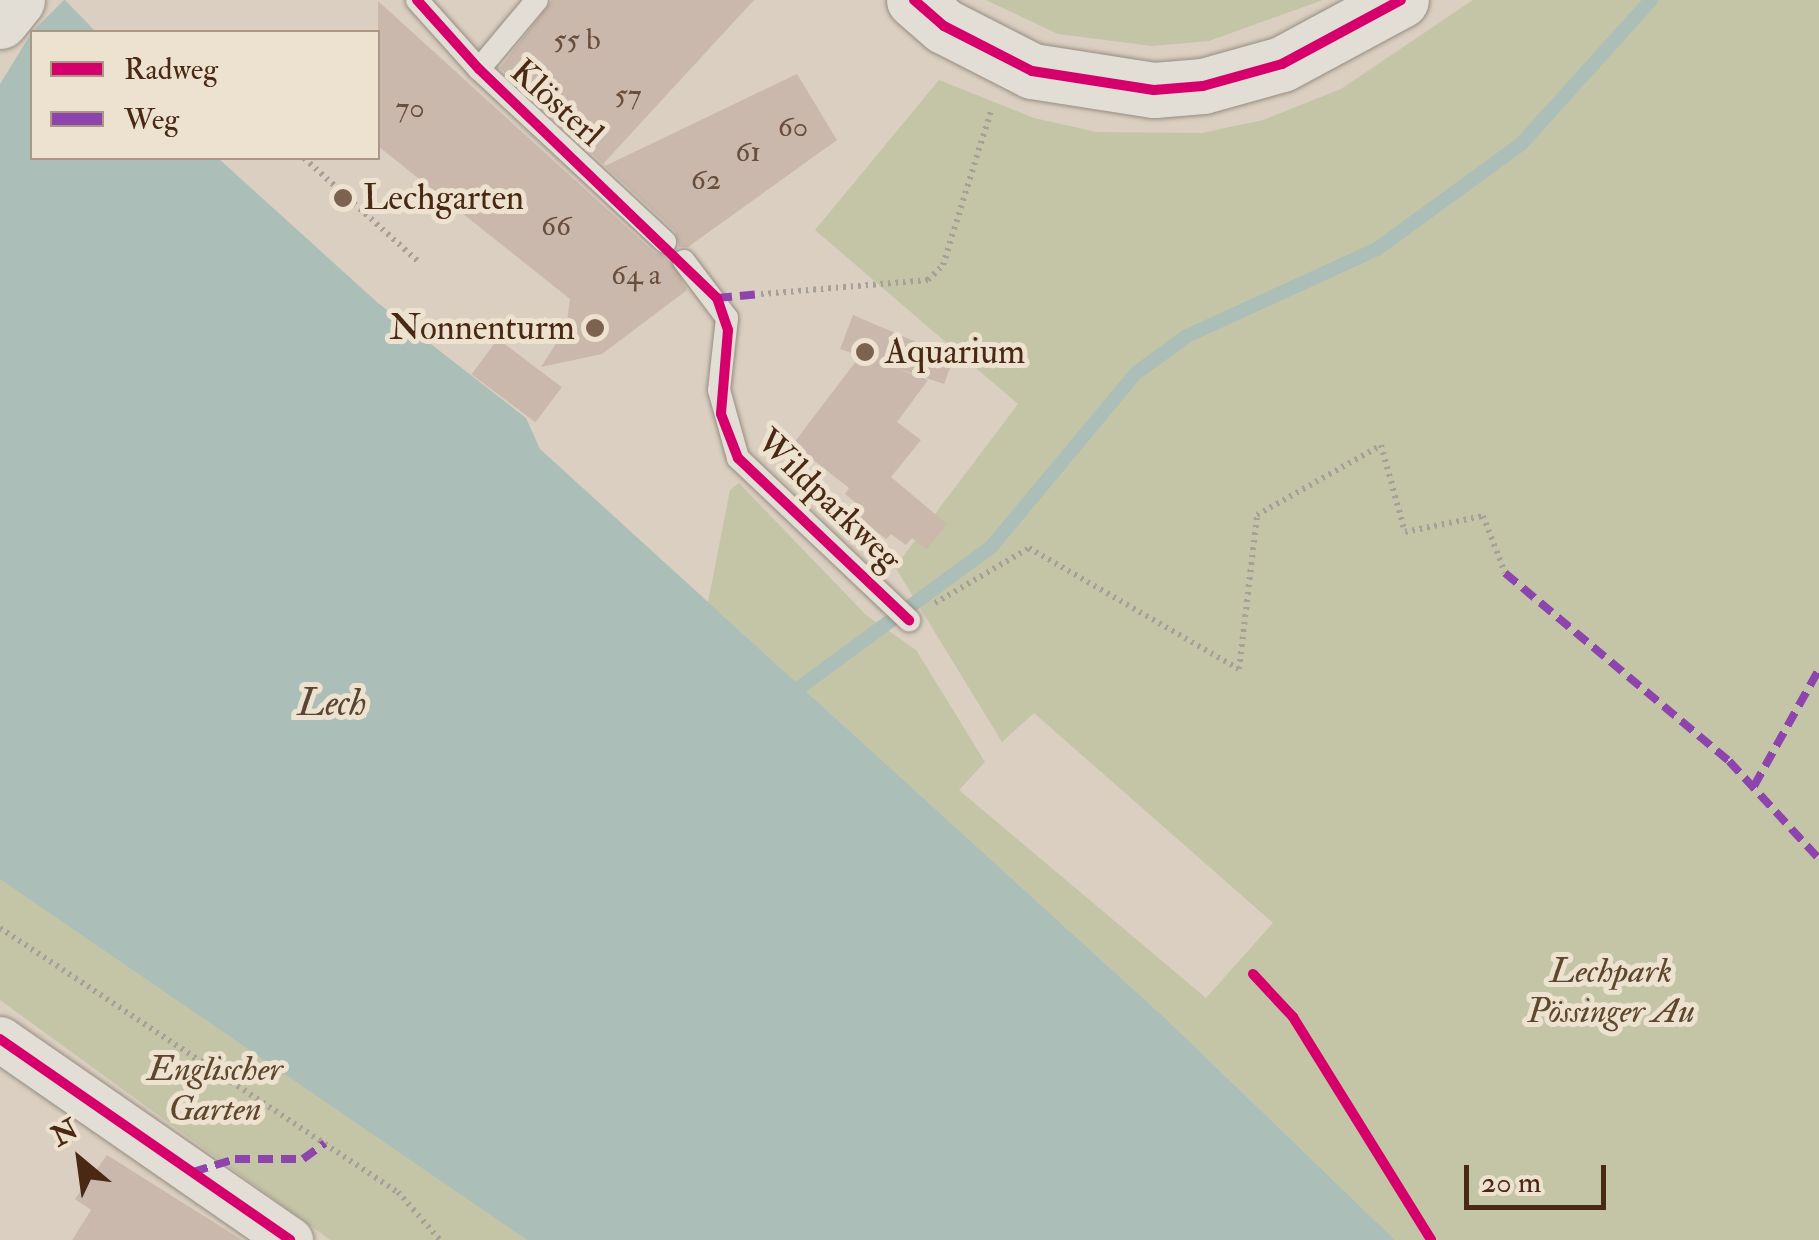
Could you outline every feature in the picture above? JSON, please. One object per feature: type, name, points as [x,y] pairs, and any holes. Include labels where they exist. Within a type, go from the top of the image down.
[{"type":"main road","points":[[0,21],[16,0]]},
{"type":"main road","points":[[914,0],[944,26],[1032,71],[1154,90],[1202,86],[1282,64],[1401,0]]},
{"type":"street","points":[[0,1040],[290,1240]]},
{"type":"lane","name":"Klösterl","points":[[418,0],[479,69],[665,242]]},
{"type":"lane","points":[[479,69],[536,0]]},
{"type":"lane","name":"Wildparkweg","points":[[684,260],[718,298],[728,330],[721,414],[738,458],[902,611]]},
{"type":"path","points":[[761,294],[928,280],[943,264],[994,96]]},
{"type":"path","points":[[306,160],[420,262]]},
{"type":"path","points":[[902,611],[1028,548],[1239,669],[1257,515],[1380,445],[1405,532],[1482,516],[1506,573]]},
{"type":"path","points":[[0,928],[398,1192],[440,1240]]},
{"type":"green space","points":[[986,0],[1323,0],[1209,41],[1152,46],[1058,34]]},
{"type":"green space","name":"Lechpark Pössinger Au","points":[[1473,0],[1819,0],[1819,1240],[1395,1240],[1166,1019],[708,602],[730,490],[739,483],[866,615],[916,650],[985,762],[959,790],[1206,998],[1273,923],[1034,713],[1002,742],[895,567],[1018,404],[815,230],[939,80],[1034,118],[1096,132],[1202,133],[1263,120],[1341,89]]},
{"type":"green space","name":"Englischer Garten","points":[[0,879],[164,986],[527,1240],[330,1240],[0,1000]]},
{"type":"water","name":"Lech","points":[[0,0],[65,0],[94,30],[30,30],[30,160],[220,160],[378,303],[526,418],[540,449],[1166,1019],[1395,1240],[527,1240],[0,879]]},
{"type":"pier","points":[[0,0],[64,0],[30,30],[0,84]]},
{"type":"building","points":[[552,0],[754,0],[603,164],[500,68]]},
{"type":"building","points":[[378,1],[655,253],[670,256],[687,290],[602,354],[541,367],[566,328],[570,299],[380,148]]},
{"type":"building","points":[[797,74],[837,140],[688,247],[679,247],[675,231],[605,166]]},
{"type":"building","points":[[853,315],[954,358],[944,384],[893,367],[928,380],[897,422],[921,440],[891,477],[947,524],[927,549],[912,538],[906,545],[891,534],[886,539],[859,518],[865,510],[845,494],[849,488],[793,444],[860,356],[840,349]]},
{"type":"building","points":[[498,339],[562,387],[535,422],[472,374]]},
{"type":"building","points":[[107,1155],[242,1240],[72,1240],[91,1210],[75,1199]]},
{"type":"waterway","points":[[788,696],[991,547],[1136,373],[1187,336],[1377,249],[1521,144],[1651,0]]},
{"type":"marked path","points":[[717,298],[761,294]]},
{"type":"marked path","points":[[1505,573],[1729,761],[1819,859]]},
{"type":"marked path","points":[[1754,786],[1819,669]]},
{"type":"marked path","points":[[193,1172],[235,1159],[303,1159],[325,1143]]},
{"type":"cycle path","points":[[417,0],[479,69],[717,298],[728,330],[721,414],[738,458],[909,620]]},
{"type":"cycle path","points":[[914,0],[944,26],[1032,71],[1154,90],[1203,86],[1282,64],[1401,0]]},
{"type":"cycle path","points":[[1253,974],[1293,1017],[1431,1240]]},
{"type":"cycle path","points":[[0,1039],[290,1240]]},
{"type":"place","name":"Lechgarten","points":[[343,198]]},
{"type":"place","name":"Nonnenturm","points":[[595,328]]},
{"type":"place","name":"Aquarium","points":[[865,352]]}]
